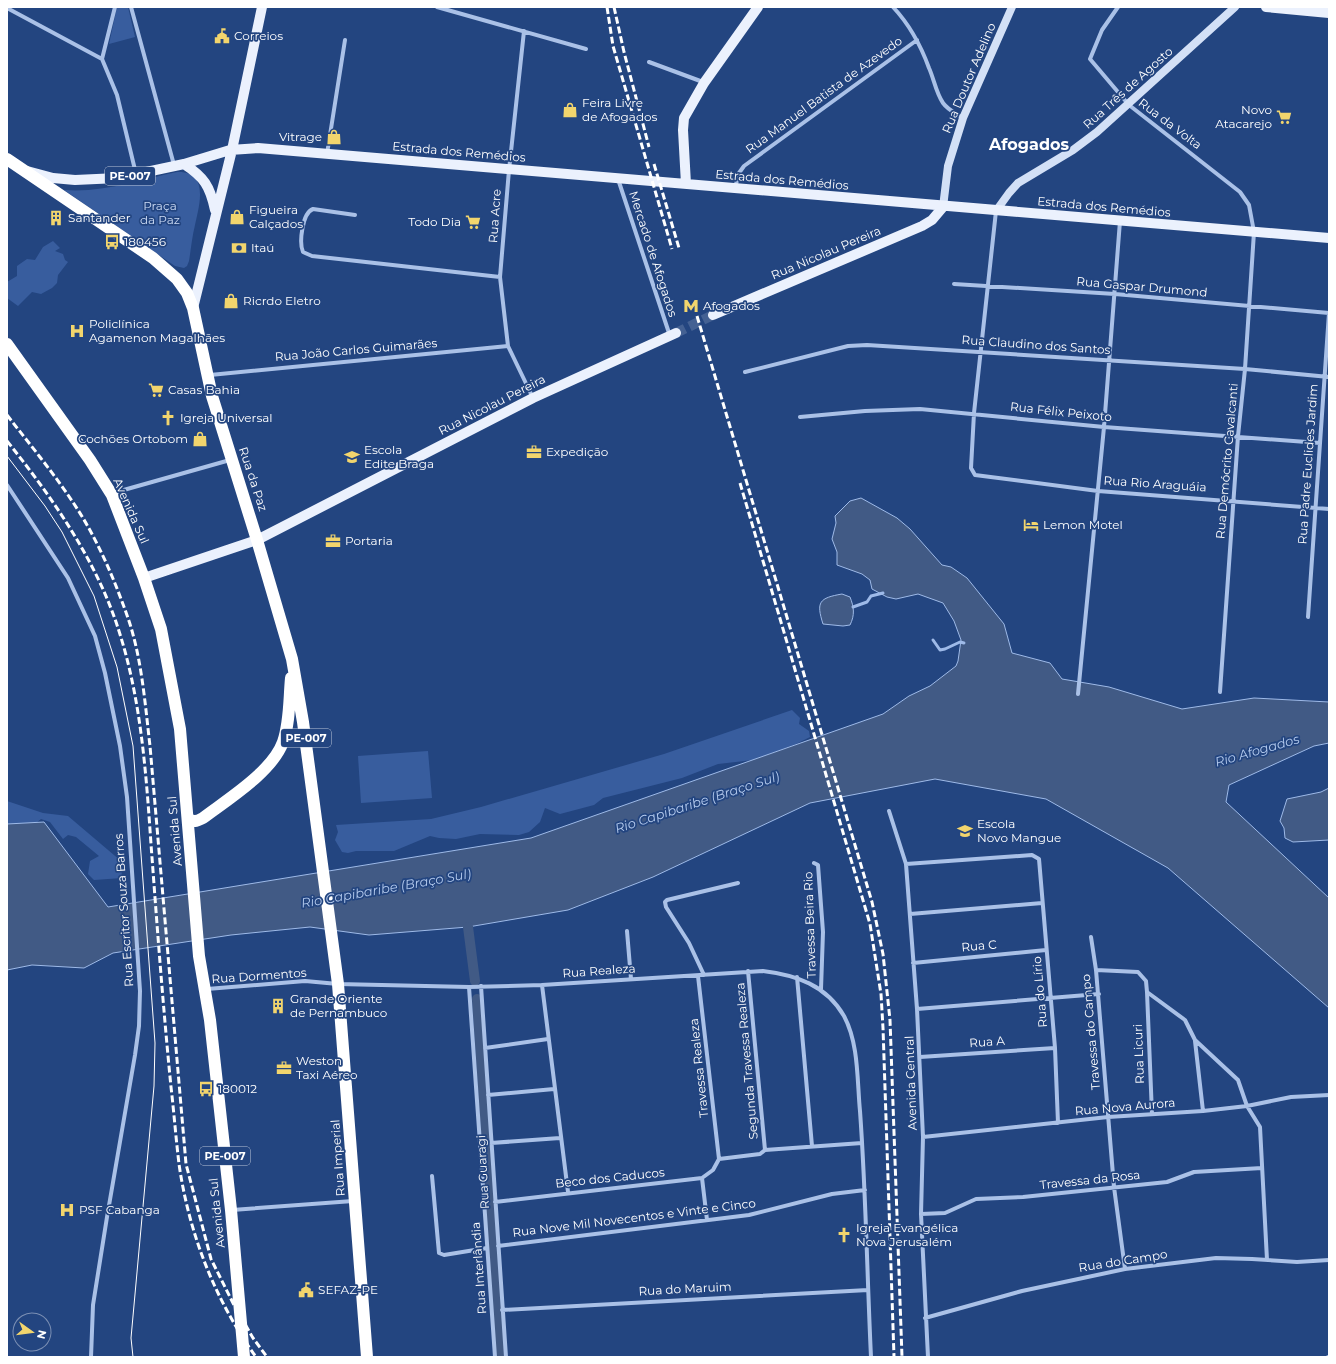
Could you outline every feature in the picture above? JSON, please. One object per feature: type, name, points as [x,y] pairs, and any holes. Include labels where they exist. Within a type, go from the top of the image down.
[{"type":"highway","points":[[7,159],[26,170],[153,258],[177,279],[187,293],[193,308]]},
{"type":"highway","name":"Rua da Paz","points":[[193,308],[207,375],[231,459],[258,540],[292,659],[317,817],[335,957]]},
{"type":"highway","name":"Avenida Sul","points":[[7,344],[90,460],[111,493],[144,578],[160,629],[179,721],[199,956],[205,989],[231,1210],[244,1357]]},
{"type":"highway","points":[[188,818],[192,821],[197,821],[203,818],[260,772],[276,755],[282,744],[288,721],[292,659]]},
{"type":"highway","name":"Rua Imperial","points":[[335,957],[367,1357]]},
{"type":"main road","name":"PE-007","points":[[26,170],[53,178],[75,180],[118,178],[179,165],[232,150],[262,7]]},
{"type":"main road","points":[[686,184],[683,130],[684,118],[704,83],[758,7]]},
{"type":"main road","name":"Rua Doutor Adelino","points":[[944,207],[948,166],[963,118],[1012,7]]},
{"type":"main road","name":"Rua Três de Agosto","points":[[996,211],[1018,183],[1073,150],[1097,132],[1129,105],[1235,7]]},
{"type":"main road","points":[[1266,7],[1329,13]]},
{"type":"main road","name":"Estrada dos Remédios","points":[[232,150],[258,148],[944,207],[1329,238]]},
{"type":"main road","name":"Rua da Paz","points":[[193,308],[232,150]]},
{"type":"main road","points":[[179,165],[200,176],[206,182],[212,194],[216,212]]},
{"type":"main road","name":"Rua Nicolau Pereira","points":[[713,315],[922,226],[932,220],[944,207]]},
{"type":"main road","name":"Rua Nicolau Pereira","points":[[144,578],[258,540],[533,398],[673,334]]},
{"type":"street","points":[[115,7],[102,59],[117,96],[136,174]]},
{"type":"street","points":[[131,7],[179,165]]},
{"type":"street","points":[[437,7],[586,49]]},
{"type":"street","points":[[893,7],[902,17],[917,40],[926,58],[942,101],[949,110],[963,118]]},
{"type":"street","name":"Rua da Volta","points":[[1118,7],[1102,30],[1090,59],[1129,105],[1228,181],[1240,192],[1248,204],[1254,232]]},
{"type":"street","points":[[7,8],[102,59]]},
{"type":"street","name":"Rua Acre","points":[[524,32],[509,170],[500,277],[508,346],[533,398]]},
{"type":"street","points":[[327,154],[345,40]]},
{"type":"street","name":"Rua Manuel Batista de Azevedo","points":[[735,189],[739,173],[744,166],[917,40]]},
{"type":"street","points":[[649,62],[704,83]]},
{"type":"street","name":"Mercado de Afogados","points":[[617,178],[673,334]]},
{"type":"street","points":[[355,215],[313,210],[309,211],[305,217],[300,246],[303,252],[312,256],[500,277]]},
{"type":"street","points":[[974,413],[996,211]]},
{"type":"street","points":[[1078,694],[1104,427],[1120,221]]},
{"type":"street","name":"Rua Demócrito Cavalcanti","points":[[1220,692],[1254,232]]},
{"type":"street","name":"Rua Gaspar Drumond","points":[[954,284],[1115,294],[1329,313]]},
{"type":"street","name":"Rua Padre Euclides Jardim","points":[[1308,617],[1320,443],[1327,376],[1329,313]]},
{"type":"street","name":"Rua Claudino dos Santos","points":[[745,372],[848,346],[867,345],[981,351],[1327,376]]},
{"type":"street","name":"Rua João Carlos Guimarães","points":[[207,375],[508,346]]},
{"type":"street","name":"Rua Félix Peixoto","points":[[800,416],[865,411],[920,409],[974,413],[1104,427],[1320,443]]},
{"type":"street","name":"Rua Rio Araguáia","points":[[974,413],[971,468],[975,475],[979,477],[1098,491],[1329,508]]},
{"type":"street","points":[[111,493],[231,459]]},
{"type":"street","name":"Rua Escritor Souza Barros","points":[[7,485],[68,578],[95,636],[105,673],[120,746],[127,797],[140,991],[135,1055],[106,1217],[93,1305],[91,1357]]},
{"type":"street","name":"Avenida Central","points":[[889,811],[906,864],[912,963],[917,1009],[923,1137],[921,1214],[928,1357]]},
{"type":"street","name":"Rua do Lírio","points":[[906,864],[1032,855],[1039,859],[1055,1048],[1058,1123]]},
{"type":"street","name":"Travessa Beira Rio","points":[[814,863],[818,865],[823,932],[822,989]]},
{"type":"street","points":[[704,975],[689,943],[666,907],[665,902],[667,900],[738,883]]},
{"type":"street","points":[[910,914],[1042,903]]},
{"type":"street","points":[[627,931],[631,979]]},
{"type":"street","name":"Travessa do Campo","points":[[1091,937],[1096,970],[1114,1187],[1126,1269]]},
{"type":"street","name":"Rua C","points":[[912,963],[1046,950]]},
{"type":"street","points":[[1096,970],[1138,972],[1146,981],[1147,992],[1185,1020],[1195,1040],[1203,1111]]},
{"type":"street","name":"Rua Realeza","points":[[338,984],[469,987],[542,985],[698,976],[748,971],[763,971],[797,977],[822,989],[836,1004],[844,1017],[851,1034],[855,1056],[862,1144]]},
{"type":"street","name":"Segunda Travessa Realeza","points":[[748,971],[765,1150]]},
{"type":"street","name":"Travessa Realeza","points":[[698,976],[719,1159]]},
{"type":"street","points":[[797,977],[812,1146]]},
{"type":"street","name":"Rua Dormentos","points":[[205,989],[305,981],[338,984]]},
{"type":"street","points":[[542,985],[560,1138],[568,1192]]},
{"type":"street","name":"Rua Guaragi","points":[[481,986],[506,1357]]},
{"type":"street","name":"Rua Interlândia","points":[[469,987],[495,1357]]},
{"type":"street","name":"Rua Licuri","points":[[1147,992],[1152,1114]]},
{"type":"street","points":[[917,1009],[1098,994]]},
{"type":"street","points":[[485,1048],[548,1039]]},
{"type":"street","points":[[1195,1040],[1238,1080],[1247,1106],[1260,1127],[1267,1260]]},
{"type":"street","name":"Rua A","points":[[920,1057],[1055,1048]]},
{"type":"street","points":[[488,1095],[554,1089]]},
{"type":"street","name":"Rua Nova Aurora","points":[[923,1137],[1108,1117],[1203,1111],[1247,1106],[1291,1097],[1329,1095]]},
{"type":"street","points":[[491,1144],[560,1138]]},
{"type":"street","points":[[707,1220],[702,1178],[712,1170],[719,1159],[760,1154],[765,1150],[862,1144],[871,1357]]},
{"type":"street","name":"Travessa da Rosa","points":[[921,1214],[945,1213],[976,1199],[1023,1197],[1167,1182],[1194,1172],[1262,1168]]},
{"type":"street","points":[[432,1176],[439,1253],[444,1255],[487,1248]]},
{"type":"street","name":"Beco dos Caducos","points":[[495,1202],[568,1192],[702,1178]]},
{"type":"street","name":"Rua Nove Mil Novecentos e Vinte e Cinco","points":[[498,1246],[749,1216],[832,1194],[865,1190]]},
{"type":"street","points":[[231,1210],[355,1201]]},
{"type":"street","name":"Rua do Campo","points":[[925,1318],[1022,1291],[1126,1269],[1216,1258],[1297,1262],[1329,1260]]},
{"type":"street","name":"Rua do Maruim","points":[[502,1310],[868,1290]]},
{"type":"green space","points":[[117,7],[128,7],[135,37],[109,44]]},
{"type":"green space","name":"Praça da Paz","points":[[177,172],[187,173],[194,177],[198,183],[200,191],[199,209],[189,261],[187,266],[184,268],[175,266],[64,190],[93,190],[107,188]]},
{"type":"green space","points":[[53,241],[60,248],[55,251],[63,254],[65,260],[68,262],[58,275],[57,283],[52,288],[41,294],[32,292],[18,306],[7,298],[7,282],[17,276],[17,266],[27,259],[35,260],[43,247]]},
{"type":"green space","points":[[792,710],[800,718],[799,724],[809,731],[810,737],[796,744],[753,760],[718,764],[682,778],[603,798],[594,805],[560,814],[545,808],[540,822],[529,832],[519,835],[480,834],[456,839],[430,836],[394,851],[356,851],[348,853],[342,852],[335,840],[338,832],[336,825],[431,819],[481,807],[664,754]]},
{"type":"green space","points":[[428,751],[432,798],[361,803],[358,756]]},
{"type":"green space","points":[[7,801],[43,813],[68,816],[121,861],[122,878],[94,880],[88,874],[90,861],[99,856],[76,837],[68,835],[63,839],[50,822],[41,819],[36,823],[21,823],[7,835]]},
{"type":"water","points":[[861,498],[897,518],[910,529],[942,565],[951,567],[967,578],[1004,624],[1012,653],[1050,663],[1062,679],[1109,687],[1182,709],[1254,698],[1329,702],[1329,743],[1314,746],[1229,785],[1226,802],[1329,898],[1329,1008],[1168,868],[1046,799],[935,779],[810,803],[653,877],[568,910],[468,927],[369,935],[310,927],[231,935],[113,953],[84,968],[32,965],[7,970],[7,824],[44,822],[108,907],[531,838],[883,714],[909,696],[930,686],[956,666],[961,640],[954,621],[943,603],[918,594],[896,599],[887,597],[872,589],[870,580],[862,574],[837,565],[837,552],[832,539],[836,523],[835,516],[850,501]]},
{"type":"water","points":[[842,594],[850,597],[852,604],[853,614],[850,625],[843,626],[823,624],[820,611],[821,602],[828,597]]},
{"type":"water","points":[[1329,788],[1329,840],[1293,842],[1285,838],[1284,828],[1280,821],[1287,799],[1321,792]]},
{"type":"waterway","points":[[853,607],[867,602],[871,596],[883,593]]},
{"type":"waterway","points":[[933,640],[940,650],[960,642],[964,643]]},
{"type":"waterway","points":[[468,927],[475,981]]},
{"type":"waterway","points":[[477,999],[501,1357]]},
{"type":"tunnel","points":[[676,333],[713,315]]},
{"type":"tram line","points":[[7,456],[45,506],[62,532],[94,596],[117,667],[133,746],[155,1043],[154,1086],[131,1338],[133,1357]]},
{"type":"railway","points":[[607,7],[613,46],[672,249]]},
{"type":"railway","points":[[614,7],[624,52],[649,147]]},
{"type":"railway","points":[[654,164],[679,248]]},
{"type":"railway","points":[[697,316],[872,902],[883,954],[890,1020],[902,1357]]},
{"type":"railway","points":[[7,415],[44,462],[86,523],[112,576],[133,634],[137,649],[150,746],[186,1164],[211,1259],[234,1305],[253,1338],[267,1357]]},
{"type":"railway","points":[[7,441],[56,507],[85,554],[109,603],[126,654],[137,708],[144,762],[168,1057],[183,1190],[197,1241],[216,1289],[228,1313],[256,1357]]},
{"type":"railway","points":[[740,483],[870,924],[881,994],[883,1028],[894,1357]]},
{"type":"place","name":"Correios","points":[[222,36]]},
{"type":"place","name":"Feira Livre de Afogados","points":[[570,110]]},
{"type":"place","name":"Novo Atacarejo","points":[[1284,117]]},
{"type":"place","name":"Vitrage","points":[[334,137]]},
{"type":"place","name":"Figueira Calçados","points":[[237,217]]},
{"type":"place","name":"Santander","points":[[56,218]]},
{"type":"place","name":"Todo Dia","points":[[473,222]]},
{"type":"place","name":"180456","points":[[112,242]]},
{"type":"place","name":"Itaú","points":[[239,248]]},
{"type":"place","name":"Ricrdo Eletro","points":[[231,301]]},
{"type":"place","name":"Afogados","points":[[691,306]]},
{"type":"place","name":"Policlínica Agamenon Magalhães","points":[[77,331]]},
{"type":"place","name":"Casas Bahia","points":[[156,390]]},
{"type":"place","name":"Igreja Universal","points":[[168,418]]},
{"type":"place","name":"Cochões Ortobom","points":[[200,439]]},
{"type":"place","name":"Expedição","points":[[534,452]]},
{"type":"place","name":"Escola Edite Braga","points":[[352,457]]},
{"type":"place","name":"Lemon Motel","points":[[1031,525]]},
{"type":"place","name":"Portaria","points":[[333,541]]},
{"type":"place","name":"Escola Novo Mangue","points":[[965,831]]},
{"type":"place","name":"Grande Oriente de Pernambuco","points":[[278,1006]]},
{"type":"place","name":"Weston Taxi Aéreo","points":[[284,1068]]},
{"type":"place","name":"180012","points":[[206,1089]]},
{"type":"place","name":"PSF Cabanga","points":[[67,1210]]},
{"type":"place","name":"Igreja Evangélica Nova Jerusalém","points":[[844,1235]]},
{"type":"place","name":"SEFAZ-PE","points":[[306,1290]]},
{"type":"district","name":"Afogados","points":[[1029,144]]},
{"type":"water label","name":"Rio Afogados","points":[[1257,750]]},
{"type":"water label","name":"Rio Capibaribe (Braço Sul)","points":[[697,802]]},
{"type":"water label","name":"Rio Capibaribe (Braço Sul)","points":[[386,888]]}]
